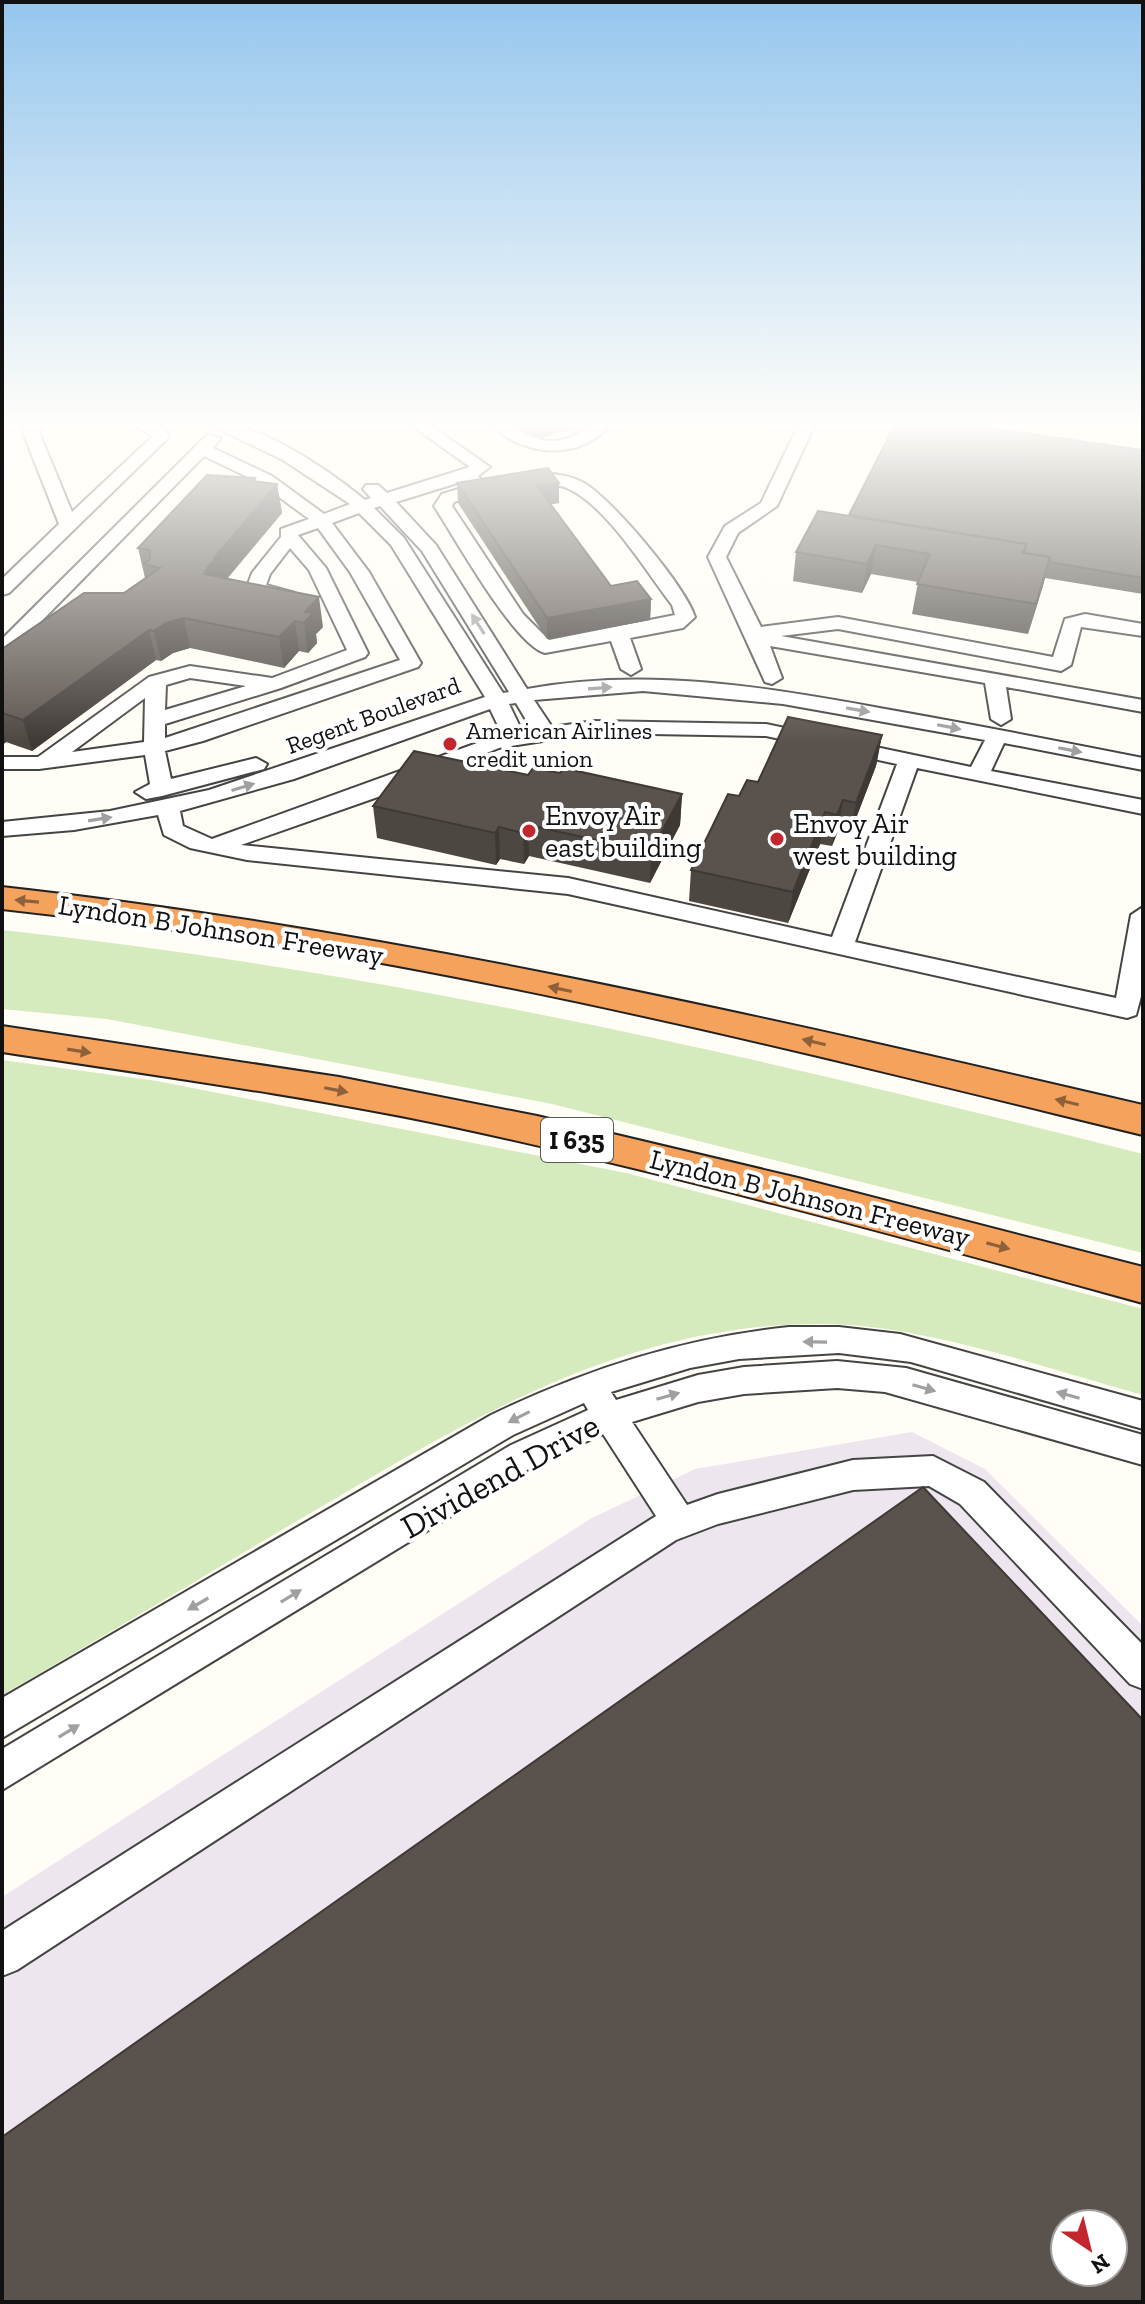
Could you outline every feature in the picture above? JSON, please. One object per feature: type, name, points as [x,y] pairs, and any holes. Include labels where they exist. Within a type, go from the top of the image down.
[{"type":"highway","name":"Lyndon B Johnson Freeway","points":[[2,898],[233,927],[485,973],[792,1037],[1143,1120]]},
{"type":"highway","name":"Lyndon B Johnson Freeway","points":[[2,1039],[296,1082],[451,1112],[785,1191],[1143,1285]]},
{"type":"street","points":[[2,589],[63,530]]},
{"type":"street","points":[[2,650],[121,530]]},
{"type":"street","points":[[156,720],[274,684],[358,653],[317,568],[287,533],[296,530]]},
{"type":"street","points":[[2,763],[44,763],[154,747],[196,737],[411,663],[366,581],[328,530]]},
{"type":"street","points":[[386,530],[398,542],[492,693],[515,739]]},
{"type":"street","points":[[413,530],[430,549],[546,735]]},
{"type":"street","points":[[458,530],[516,618],[545,647],[676,624],[685,617],[681,604],[620,530]]},
{"type":"street","points":[[732,530],[717,557],[756,636],[772,678]]},
{"type":"street","points":[[290,537],[261,573],[256,587],[265,593],[335,605]]},
{"type":"street","points":[[756,636],[838,623],[1061,665],[1072,623],[1085,620],[1143,630]]},
{"type":"street","points":[[619,635],[631,669]]},
{"type":"street","points":[[756,636],[1143,706]]},
{"type":"street","points":[[959,646],[987,678],[999,728],[978,775]]},
{"type":"street","name":"Regent Boulevard","points":[[2,829],[88,821],[165,798],[421,702],[631,669],[714,671],[772,678],[999,728],[1143,764]]},
{"type":"street","points":[[44,763],[156,681],[190,672],[274,684]]},
{"type":"street","points":[[156,681],[154,747],[172,830],[198,843],[247,853],[568,886],[1127,1009],[1143,915]]},
{"type":"street","name":"Regent Boulevard","points":[[517,688],[702,686],[1143,747]]},
{"type":"street","points":[[214,846],[384,787],[494,742],[635,725],[766,730],[1143,807]]},
{"type":"street","points":[[841,947],[909,760]]},
{"type":"street","name":"Regent Boulevard","points":[[2,810],[105,800],[165,798]]},
{"type":"street","name":"Dividend Drive","points":[[2,1719],[502,1425],[590,1384],[686,1355],[748,1343],[815,1341],[891,1345],[1143,1415]]},
{"type":"street","name":"Dividend Drive","points":[[2,1771],[523,1455],[607,1416],[698,1387],[756,1376],[819,1374],[888,1378],[1143,1450]]},
{"type":"street","points":[[590,1384],[607,1416],[680,1523]]},
{"type":"street","points":[[2,1955],[664,1529],[718,1509],[853,1475],[933,1471],[981,1502],[1143,1671]]},
{"type":"shaded area","points":[[912,1432],[985,1469],[1143,1626],[1143,2302],[2,2302],[2,1897],[590,1519],[695,1469]]},
{"type":"green space","points":[[2,930],[290,969],[576,1022],[861,1085],[1143,1154],[1143,1253],[552,1104],[107,1019],[2,1009]]},
{"type":"green space","points":[[2,1060],[157,1081],[626,1173],[1143,1309],[1143,1395],[942,1339],[860,1326],[821,1324],[748,1328],[679,1341],[612,1360],[547,1385],[483,1415],[359,1484],[2,1695]]},
{"type":"building","points":[[155,530],[238,530],[204,574],[319,597],[305,612],[313,613],[304,623],[295,621],[279,637],[184,618],[166,623],[154,631],[149,630],[23,720],[2,713],[2,649],[84,593],[124,593],[160,568],[144,564],[150,559],[150,550],[138,548]]},
{"type":"building","points":[[488,530],[569,530],[611,586],[637,581],[651,599],[547,618]]},
{"type":"building","points":[[808,530],[935,530],[1026,544],[1023,553],[1050,557],[1036,604],[917,584],[930,554],[876,545],[867,564],[796,552]]},
{"type":"building","points":[[938,530],[1143,530],[1143,578],[1049,562],[1050,557],[1024,553],[1026,544]]},
{"type":"building","name":"Envoy Air west building","points":[[788,717],[882,735],[856,803],[843,800],[837,815],[825,812],[793,892],[691,870],[728,794],[739,796],[747,780],[758,782]]},
{"type":"building","points":[[414,751],[528,775],[533,768],[560,773],[563,768],[682,794],[651,852],[528,825],[523,833],[499,827],[495,833],[373,806]]},
{"type":"building","points":[[923,1487],[1143,1720],[1143,2302],[2,2302],[2,2137]]},
{"type":"place","name":"American Airlines credit union","points":[[450,744]]},
{"type":"place","name":"Envoy Air east building","points":[[529,831]]},
{"type":"place","name":"Envoy Air west building","points":[[777,839]]}]
